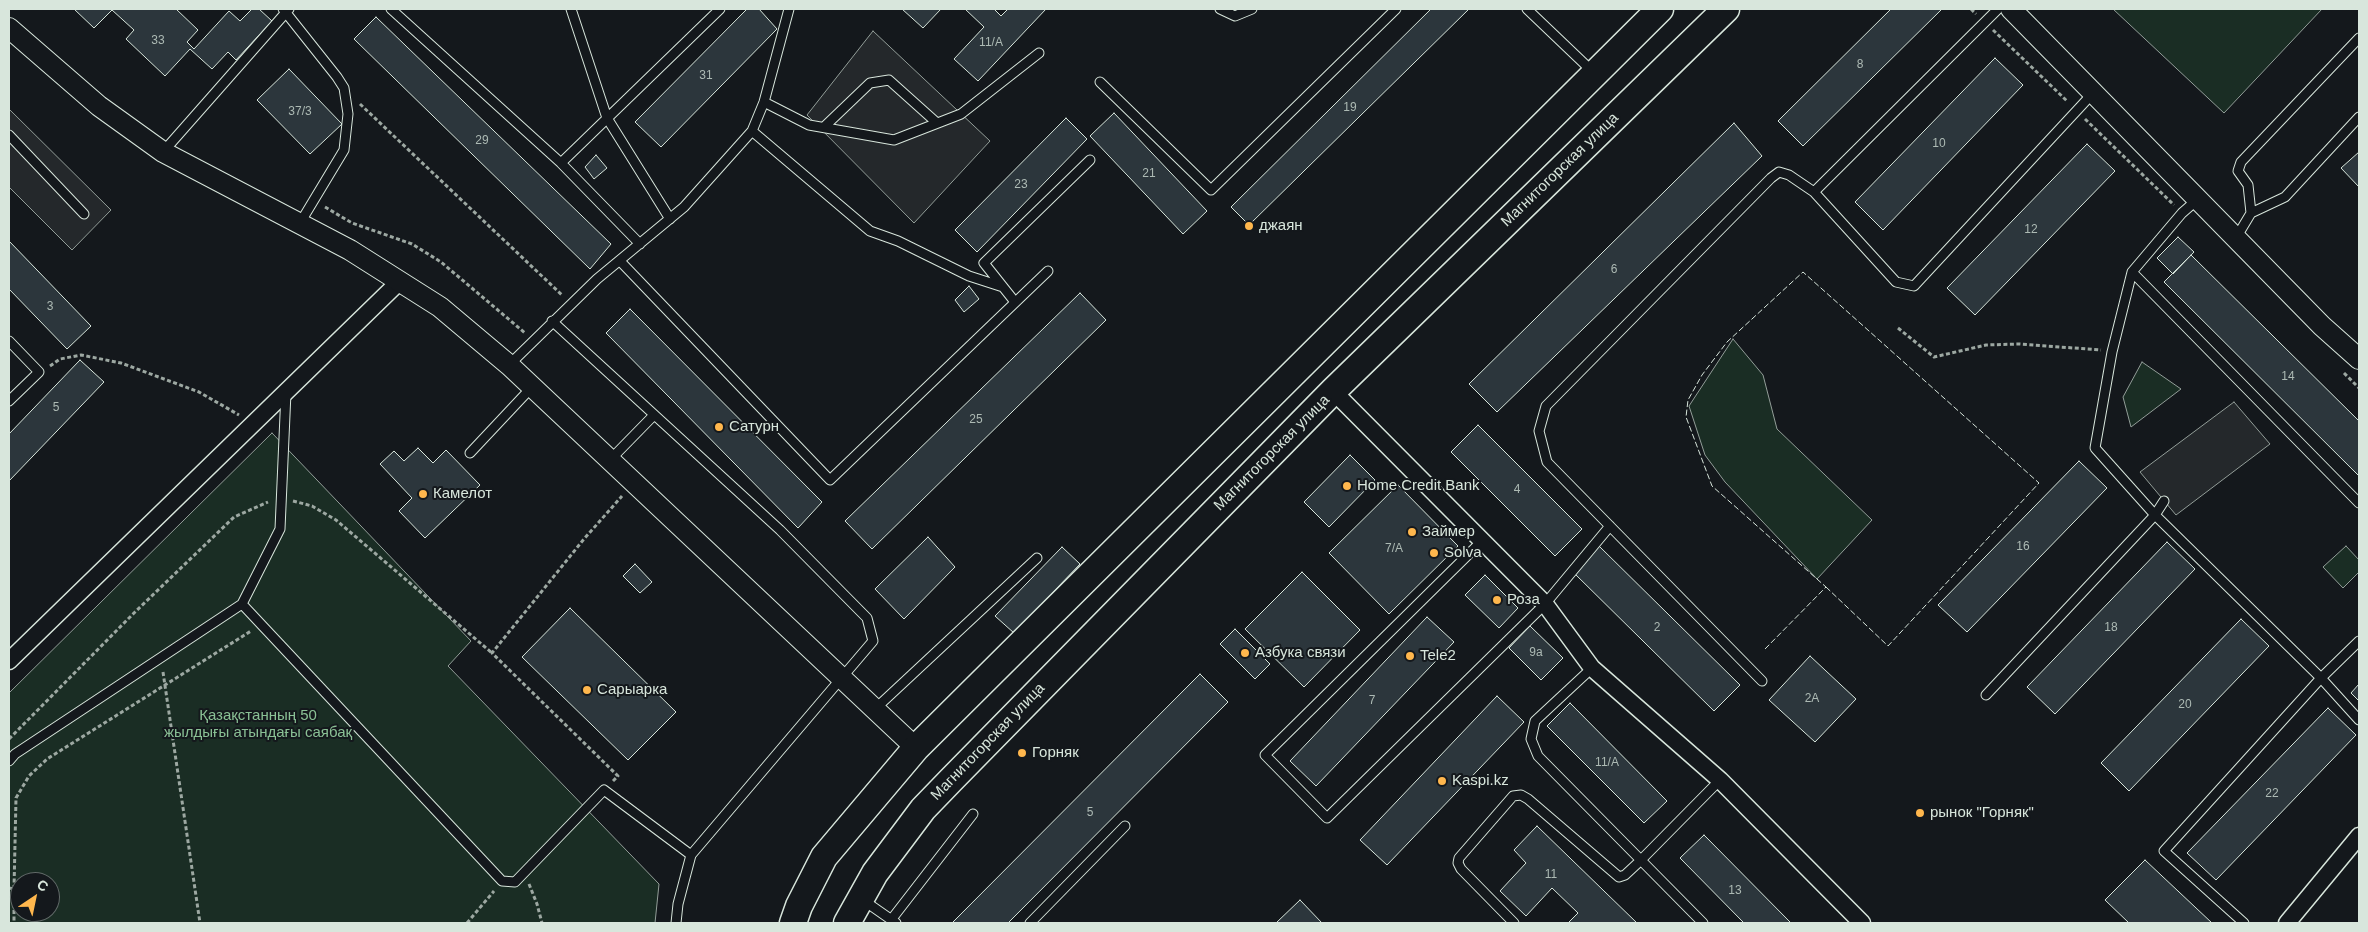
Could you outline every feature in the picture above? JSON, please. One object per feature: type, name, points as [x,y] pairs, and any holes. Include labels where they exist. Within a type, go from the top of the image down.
[{"type":"main road","points":[[793,923],[799,906],[824,857],[916,748],[1660,9]]},
{"type":"main road","name":"Магнитогорская улица","points":[[846,923],[875,873],[923,809],[1333,391],[1726,9]]},
{"type":"street","points":[[2011,9],[2322,326],[2359,359]]},
{"type":"street","points":[[9,28],[99,106],[163,152],[350,250],[440,307],[509,365],[916,748]]},
{"type":"street","points":[[9,661],[400,281]]},
{"type":"street","points":[[1333,391],[1545,604],[1592,668],[1720,780],[1862,923]]},
{"type":"street","points":[[2287,923],[2359,836]]},
{"type":"lane","points":[[391,9],[561,163],[640,244]]},
{"type":"lane","points":[[571,9],[607,118],[670,219]]},
{"type":"lane","points":[[561,163],[720,9]]},
{"type":"lane","points":[[509,365],[571,303],[684,207],[752,131],[764,102],[789,9]]},
{"type":"lane","points":[[1220,9],[1235,16],[1252,9]]},
{"type":"lane","points":[[1100,82],[1211,190],[1396,9]]},
{"type":"lane","points":[[1527,9],[1595,74]]},
{"type":"lane","points":[[1814,192],[1998,9]]},
{"type":"lane","points":[[163,152],[286,10],[344,88],[348,114],[344,150],[300,223]]},
{"type":"lane","points":[[2251,214],[2251,199],[2248,185],[2238,171],[2241,162],[2359,38]]},
{"type":"lane","points":[[764,102],[809,125],[894,140],[961,114],[1039,53]]},
{"type":"lane","points":[[824,127],[870,83],[889,80],[938,123]]},
{"type":"lane","points":[[1762,681],[1547,462],[1539,431],[1546,406],[1779,172],[1789,175],[1814,192],[1896,282],[1914,286],[2094,92]]},
{"type":"lane","points":[[2236,238],[2251,214],[2285,197],[2359,117]]},
{"type":"lane","points":[[752,131],[870,231],[898,241],[969,276],[1003,287]]},
{"type":"lane","points":[[9,135],[84,214]]},
{"type":"lane","points":[[1015,302],[984,264],[1090,160]]},
{"type":"lane","points":[[2198,199],[2182,213],[2132,272],[2112,352],[2095,448],[2155,515],[2321,678],[2359,720]]},
{"type":"lane","points":[[620,261],[830,480],[1048,271]]},
{"type":"lane","points":[[2132,272],[2359,503]]},
{"type":"lane","points":[[552,321],[780,530],[867,618],[873,642],[691,855],[678,904],[676,923]]},
{"type":"lane","points":[[9,341],[39,372],[9,401]]},
{"type":"lane","points":[[470,453],[532,388]]},
{"type":"lane","points":[[9,761],[14,754],[242,604],[280,529],[286,392]]},
{"type":"lane","points":[[610,460],[654,416]]},
{"type":"lane","points":[[1986,695],[2155,515],[2164,501]]},
{"type":"lane","points":[[1482,541],[1265,755],[1327,818],[1545,604],[1610,526]]},
{"type":"lane","points":[[875,710],[1038,558]]},
{"type":"lane","points":[[242,604],[502,881],[514,882],[604,790],[691,855]]},
{"type":"lane","points":[[2244,923],[2164,851],[2321,678],[2359,641]]},
{"type":"lane","points":[[1592,668],[1535,721],[1531,739],[1538,756],[1640,862],[1703,923]]},
{"type":"lane","points":[[1514,923],[1461,869],[1458,863],[1459,858],[1513,796],[1521,796],[1528,799],[1618,877],[1625,876],[1640,862],[1720,780]]},
{"type":"lane","points":[[860,898],[894,922],[973,814]]},
{"type":"lane","points":[[1030,923],[1125,826]]},
{"type":"path","points":[[1971,9],[2182,213]]},
{"type":"path","points":[[344,88],[571,303]]},
{"type":"path","points":[[314,200],[352,223],[412,244],[440,262],[534,340]]},
{"type":"path","points":[[1898,328],[1934,357],[1986,345],[2019,344],[2075,347],[2112,352]]},
{"type":"path","points":[[39,372],[60,359],[81,355],[121,363],[199,392],[252,424]]},
{"type":"path","points":[[2339,368],[2359,388]]},
{"type":"path","points":[[492,653],[584,539],[634,483]]},
{"type":"path","points":[[9,739],[134,613],[234,517],[257,506],[281,498],[312,506],[336,520],[492,653],[618,776],[604,790]]},
{"type":"path","points":[[14,872],[16,798],[29,776],[47,759],[261,624]]},
{"type":"path","points":[[162,657],[200,923]]},
{"type":"path","points":[[524,872],[537,904],[542,923]]},
{"type":"path","points":[[467,923],[502,881]]},
{"type":"green space","points":[[2113,9],[2322,9],[2224,113]]},
{"type":"green space","points":[[1733,339],[1763,375],[1777,429],[1872,520],[1817,579],[1725,482],[1705,455],[1689,406]]},
{"type":"green space","points":[[2142,362],[2181,389],[2131,427],[2123,397]]},
{"type":"green space","name":"Қазақстанның 50 жылдығы атындағы саябақ","points":[[272,433],[471,641],[448,666],[659,884],[655,923],[9,923],[9,693]]},
{"type":"green space","points":[[2346,546],[2359,560],[2359,572],[2343,588],[2323,567]]},
{"type":"shaded area","points":[[873,31],[990,141],[914,223],[807,115]]},
{"type":"shaded area","points":[[9,109],[111,210],[72,250],[9,187]]},
{"type":"shaded area","points":[[2234,402],[2270,444],[2176,515],[2140,472]]},
{"type":"building","points":[[74,9],[176,9],[198,30],[187,42],[194,49],[229,11],[240,21],[252,9],[259,9],[272,21],[236,60],[228,52],[212,69],[190,49],[165,76],[126,39],[134,30],[112,10],[94,28]]},
{"type":"building","points":[[747,9],[759,9],[777,29],[661,147],[635,122]]},
{"type":"building","points":[[902,9],[941,9],[923,28]]},
{"type":"building","points":[[965,9],[994,9],[1001,16],[1008,9],[1046,9],[978,81],[954,59],[984,27]]},
{"type":"building","points":[[1431,9],[1469,9],[1249,225],[1231,207]]},
{"type":"building","points":[[1891,9],[1942,9],[1803,146],[1778,121]]},
{"type":"building","points":[[376,17],[611,244],[590,269],[354,39]]},
{"type":"building","points":[[1995,58],[2023,85],[1883,230],[1855,202]]},
{"type":"building","points":[[289,69],[342,124],[310,154],[257,100]]},
{"type":"building","points":[[1114,113],[1207,211],[1183,234],[1090,136]]},
{"type":"building","points":[[1066,118],[1087,139],[977,252],[955,230]]},
{"type":"building","points":[[1734,123],[1762,156],[1497,412],[1469,384]]},
{"type":"building","points":[[2087,144],[2115,171],[1975,315],[1947,288]]},
{"type":"building","points":[[2359,152],[2359,187],[2341,168]]},
{"type":"building","points":[[596,155],[607,168],[594,179],[585,167]]},
{"type":"building","points":[[2178,237],[2194,252],[2173,274],[2157,258]]},
{"type":"building","points":[[9,241],[91,326],[67,349],[9,289]]},
{"type":"building","points":[[2191,255],[2359,421],[2359,476],[2164,282]]},
{"type":"building","points":[[969,286],[979,299],[964,312],[955,300]]},
{"type":"building","points":[[1080,293],[1106,320],[872,549],[845,521]]},
{"type":"building","points":[[630,309],[822,502],[798,528],[606,333]]},
{"type":"building","points":[[80,360],[104,382],[9,481],[9,434]]},
{"type":"building","points":[[1478,425],[1582,529],[1555,556],[1451,452]]},
{"type":"building","points":[[418,448],[433,463],[446,450],[480,485],[425,538],[399,511],[412,498],[380,464],[394,451],[404,461]]},
{"type":"building","points":[[1350,455],[1375,480],[1329,527],[1304,502]]},
{"type":"building","points":[[2079,461],[2107,488],[1967,632],[1938,605]]},
{"type":"building","points":[[1398,485],[1458,546],[1389,614],[1329,553]]},
{"type":"building","points":[[928,537],[955,567],[904,619],[875,589]]},
{"type":"building","points":[[2167,542],[2195,569],[2055,714],[2027,687]]},
{"type":"building","points":[[1599,546],[1740,685],[1714,711],[1573,572]]},
{"type":"building","points":[[1062,547],[1080,564],[1014,633],[995,616]]},
{"type":"building","points":[[635,564],[652,582],[640,593],[623,576]]},
{"type":"building","points":[[1302,572],[1360,630],[1304,687],[1245,629]]},
{"type":"building","points":[[1485,575],[1518,608],[1499,628],[1465,595]]},
{"type":"building","points":[[570,608],[676,712],[628,760],[522,657]]},
{"type":"building","points":[[1427,617],[1454,642],[1316,786],[1290,761]]},
{"type":"building","points":[[2241,619],[2269,646],[2129,791],[2101,763]]},
{"type":"building","points":[[1530,626],[1563,658],[1541,680],[1509,648]]},
{"type":"building","points":[[1235,629],[1270,664],[1255,679],[1220,644]]},
{"type":"building","points":[[1810,656],[1856,699],[1815,742],[1769,700]]},
{"type":"building","points":[[1200,674],[1228,702],[1008,923],[952,923]]},
{"type":"building","points":[[2359,684],[2359,701],[2351,693]]},
{"type":"building","points":[[1497,696],[1524,722],[1387,865],[1360,840]]},
{"type":"building","points":[[1570,703],[1667,801],[1644,823],[1547,726]]},
{"type":"building","points":[[2328,708],[2356,735],[2216,880],[2187,853]]},
{"type":"building","points":[[1537,826],[1637,923],[1568,923],[1578,913],[1552,888],[1526,916],[1500,891],[1526,863],[1514,850]]},
{"type":"building","points":[[1704,835],[1791,923],[1744,923],[1680,858]]},
{"type":"building","points":[[2145,860],[2212,923],[2129,923],[2105,900]]},
{"type":"building","points":[[1300,900],[1322,923],[1276,923]]},
{"type":"fence","points":[[1765,649],[1826,587],[1712,486],[1686,417],[1688,400],[1702,375],[1727,342],[1803,272],[2039,483],[1888,646],[1826,587]]},
{"type":"place","name":"джаян","points":[[1249,226]]},
{"type":"place","name":"Сатурн","points":[[719,427]]},
{"type":"place","name":"Home Credit Bank","points":[[1347,486]]},
{"type":"place","name":"Камелот","points":[[423,494]]},
{"type":"place","name":"Займер","points":[[1412,532]]},
{"type":"place","name":"Solva","points":[[1434,553]]},
{"type":"place","name":"Роза","points":[[1497,600]]},
{"type":"place","name":"Азбука связи","points":[[1245,653]]},
{"type":"place","name":"Tele2","points":[[1410,656]]},
{"type":"place","name":"Сарыарка","points":[[587,690]]},
{"type":"place","name":"Горняк","points":[[1022,753]]},
{"type":"place","name":"Kaspi.kz","points":[[1442,781]]},
{"type":"place","name":"рынок \"Горняк\"","points":[[1920,813]]}]
